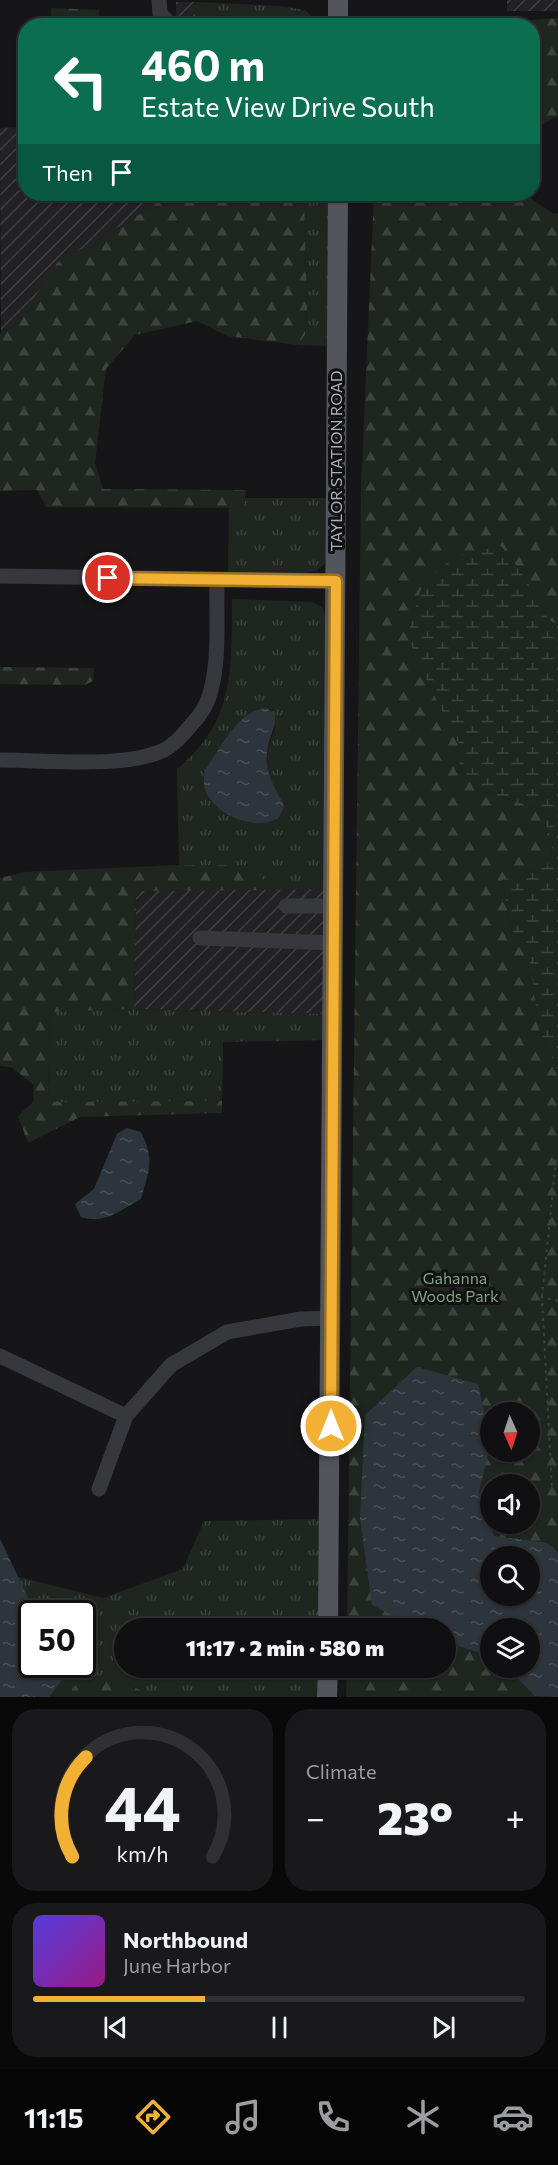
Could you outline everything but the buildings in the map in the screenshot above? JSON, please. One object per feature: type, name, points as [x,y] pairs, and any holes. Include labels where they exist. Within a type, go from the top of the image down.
[{"type":"main road","points":[[338,0],[338,18]]},
{"type":"main road","name":"TAYLOR STATION ROAD","points":[[328,1618],[338,201]]},
{"type":"main road","points":[[327,1697],[328,1678]]},
{"type":"street","points":[[159,0],[160,13],[165,18]]},
{"type":"street","points":[[0,576],[336,581]]},
{"type":"street","points":[[0,760],[116,762],[165,749],[201,714],[211,691],[215,666],[217,579]]},
{"type":"street","points":[[286,906],[333,906]]},
{"type":"street","points":[[200,938],[333,943]]},
{"type":"street","points":[[99,1489],[126,1416],[171,1365],[227,1332],[301,1319],[331,1318]]},
{"type":"street","points":[[0,1356],[126,1416]]},
{"type":"path","points":[[558,1159],[556,1160],[542,1297],[552,1489],[558,1495]]},
{"type":"path","points":[[542,1297],[558,1301]]},
{"type":"shaded area","points":[[507,0],[558,0],[558,11],[507,11]]},
{"type":"shaded area","points":[[176,2],[196,2],[195,18],[176,18]]},
{"type":"shaded area","points":[[18,127],[18,201],[162,201],[58,263],[14,329],[1,334],[0,128]]},
{"type":"shaded area","points":[[328,889],[328,1014],[134,1009],[136,891]]},
{"type":"green space","points":[[196,2],[280,6],[305,10],[314,18],[195,18]]},
{"type":"green space","points":[[51,8],[99,10],[99,18],[51,18]]},
{"type":"green space","points":[[558,18],[558,117],[540,126],[540,19]]},
{"type":"green space","points":[[162,201],[304,201],[307,309],[305,335],[297,345],[227,336],[197,321],[135,335],[106,369],[95,463],[103,489],[246,490],[244,508],[46,507],[37,490],[0,491],[0,334],[14,328],[57,263]]},
{"type":"green space","points":[[304,201],[328,201],[329,346],[297,345],[305,335],[307,309]]},
{"type":"green space","name":"Gahanna Woods Park","points":[[374,201],[534,201],[554,214],[558,213],[558,625],[549,620],[521,572],[501,546],[426,679],[460,746],[460,770],[479,790],[539,809],[553,843],[548,866],[502,880],[511,928],[531,966],[538,1027],[558,1070],[558,1697],[346,1697],[347,1678],[456,1678],[456,1618],[347,1618],[361,487]]},
{"type":"green space","points":[[245,498],[329,498],[329,544],[325,563],[317,571],[303,573],[228,572],[229,508],[244,508]]},
{"type":"green space","points":[[501,546],[521,572],[549,620],[558,625],[558,1070],[538,1027],[531,966],[511,928],[502,880],[548,866],[553,843],[539,809],[479,790],[459,769],[460,746],[407,636],[422,586],[454,556]]},
{"type":"green space","points":[[232,599],[313,602],[323,608],[328,623],[328,889],[272,890],[250,865],[179,865],[177,769],[210,732],[220,712],[230,671]],"holes":[[[276,725],[268,751],[267,767],[277,792],[210,801]]]},
{"type":"green space","points":[[0,667],[94,668],[93,681],[85,685],[0,684]]},
{"type":"green space","points":[[179,865],[250,865],[272,890],[136,891],[134,1009],[50,1012],[48,1102],[222,1101],[222,1113],[80,1117],[28,1143],[18,1116],[33,1102],[34,1085],[11,1067],[0,1066],[0,878],[25,872]]},
{"type":"green space","points":[[134,1009],[328,1014],[326,1040],[223,1042],[222,1101],[48,1103],[50,1012]]},
{"type":"green space","points":[[323,1519],[321,1618],[114,1618],[114,1678],[321,1678],[321,1697],[154,1697],[124,1682],[72,1689],[72,1697],[49,1697],[64,1678],[96,1678],[96,1600],[29,1600],[18,1577],[103,1598],[183,1569],[204,1521]]},
{"type":"green space","points":[[82,1678],[124,1682],[154,1697],[72,1697],[72,1689]]},
{"type":"water","points":[[267,708],[275,715],[267,756],[268,771],[284,806],[279,818],[265,823],[256,823],[225,813],[210,799],[205,790],[204,780],[206,769],[231,731],[247,715]]},
{"type":"water","points":[[127,1128],[141,1132],[148,1150],[148,1172],[141,1199],[105,1218],[81,1217],[75,1204],[94,1189],[117,1134]]},
{"type":"water","points":[[417,1367],[478,1384],[482,1402],[480,1402],[480,1462],[486,1462],[483,1474],[480,1474],[480,1534],[547,1543],[558,1552],[558,1697],[535,1696],[517,1678],[540,1678],[540,1618],[480,1618],[480,1653],[456,1645],[456,1618],[397,1618],[372,1605],[360,1518],[365,1415]]},
{"type":"water","points":[[0,1539],[29,1600],[18,1600],[18,1678],[64,1678],[49,1697],[0,1697]]},
{"type":"route","points":[[108,578],[336,581],[331,1426]]}]
